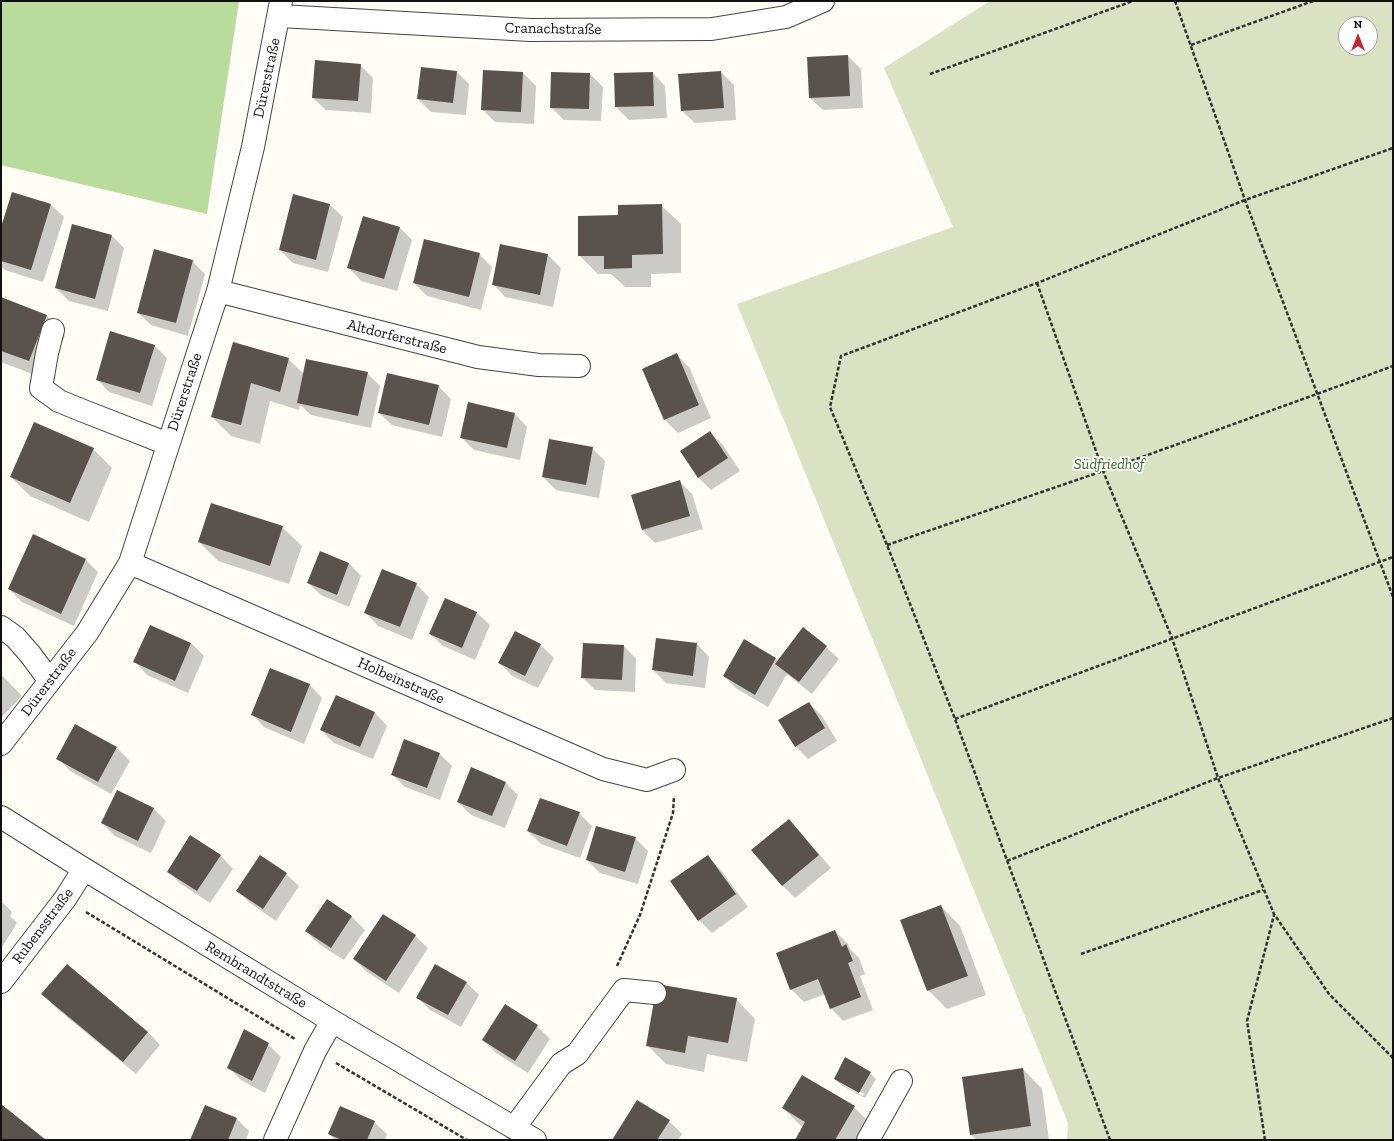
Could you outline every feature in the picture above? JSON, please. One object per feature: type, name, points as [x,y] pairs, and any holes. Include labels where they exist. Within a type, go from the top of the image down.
[{"type":"street","name":"Cranachstraße","points":[[280,9],[530,30],[712,29],[786,17],[823,1]]},
{"type":"street","name":"Dürerstraße","points":[[1,744],[87,632],[130,563],[218,291],[253,147],[280,9]]},
{"type":"street","name":"Altdorferstraße","points":[[218,291],[478,357],[539,365],[579,366]]},
{"type":"street","points":[[53,330],[47,353],[41,388],[59,401],[168,444]]},
{"type":"street","name":"Holbeinstraße","points":[[130,563],[603,769],[646,780],[674,770]]},
{"type":"street","points":[[1,626],[15,637],[50,681]]},
{"type":"street","name":"Rembrandtstraße","points":[[1,817],[332,1021],[535,1140]]},
{"type":"street","name":"Rubensstraße","points":[[1,982],[65,899],[84,869]]},
{"type":"street","points":[[514,1128],[561,1064],[577,1054],[624,990],[656,993]]},
{"type":"street","points":[[275,1140],[316,1051],[332,1021]]},
{"type":"street","points":[[868,1140],[901,1082]]},
{"type":"path","points":[[930,74],[1132,1]]},
{"type":"path","points":[[1175,1],[1245,200],[1393,597]]},
{"type":"path","points":[[1191,45],[1313,1]]},
{"type":"path","points":[[1110,1140],[955,719],[887,545],[830,406],[841,356],[1037,283],[1245,200],[1393,148]]},
{"type":"path","points":[[1037,283],[1103,471],[1172,638],[1218,778],[1274,914],[1329,994],[1393,1058]]},
{"type":"path","points":[[887,545],[1103,471],[1393,366]]},
{"type":"path","points":[[955,719],[1393,557]]},
{"type":"path","points":[[1007,861],[1218,778],[1393,718]]},
{"type":"path","points":[[615,972],[640,915],[673,813],[674,770]]},
{"type":"path","points":[[1081,954],[1263,890]]},
{"type":"path","points":[[65,899],[316,1051],[467,1140]]},
{"type":"path","points":[[1265,1140],[1247,1021],[1274,914]]},
{"type":"green space","points":[[1,1],[239,1],[207,214],[1,165]]},
{"type":"green space","name":"Südfriedhof","points":[[990,1],[1393,1],[1393,1140],[1067,1140],[1068,1123],[737,304],[953,227],[884,68]]},
{"type":"building","points":[[848,55],[850,96],[809,98],[807,57]]},
{"type":"building","points":[[315,60],[361,64],[358,101],[312,98]]},
{"type":"building","points":[[421,67],[457,71],[453,103],[417,99]]},
{"type":"building","points":[[483,70],[523,72],[521,112],[481,110]]},
{"type":"building","points":[[721,71],[724,108],[681,111],[678,74]]},
{"type":"building","points":[[551,72],[590,73],[589,109],[550,108]]},
{"type":"building","points":[[653,72],[654,106],[615,107],[614,73]]},
{"type":"building","points":[[12,192],[51,204],[31,270],[1,261],[1,227]]},
{"type":"building","points":[[293,194],[330,204],[316,260],[279,250]]},
{"type":"building","points":[[662,204],[663,254],[632,255],[632,268],[604,269],[604,256],[578,256],[578,216],[618,215],[618,205]]},
{"type":"building","points":[[363,216],[400,227],[384,279],[347,268]]},
{"type":"building","points":[[72,224],[112,235],[95,299],[55,288]]},
{"type":"building","points":[[424,239],[480,253],[469,297],[413,283]]},
{"type":"building","points":[[500,244],[548,254],[540,295],[492,285]]},
{"type":"building","points":[[154,249],[193,260],[176,323],[137,313]]},
{"type":"building","points":[[1,297],[47,315],[29,361],[1,351]]},
{"type":"building","points":[[110,331],[155,345],[140,393],[96,380]]},
{"type":"building","points":[[233,342],[289,358],[280,392],[251,383],[241,425],[211,417]]},
{"type":"building","points":[[677,353],[699,405],[664,420],[642,369]]},
{"type":"building","points":[[306,359],[368,372],[358,416],[297,403]]},
{"type":"building","points":[[387,373],[439,385],[429,425],[378,413]]},
{"type":"building","points":[[468,402],[515,413],[507,448],[460,438]]},
{"type":"building","points":[[34,422],[94,448],[70,503],[10,477]]},
{"type":"building","points":[[710,431],[728,458],[698,478],[680,451]]},
{"type":"building","points":[[549,439],[593,447],[586,485],[542,477]]},
{"type":"building","points":[[680,480],[690,516],[642,530],[631,495]]},
{"type":"building","points":[[211,503],[283,526],[270,566],[198,542]]},
{"type":"building","points":[[33,534],[86,559],[61,614],[8,589]]},
{"type":"building","points":[[320,551],[349,563],[337,595],[307,583]]},
{"type":"building","points":[[382,569],[417,583],[400,627],[364,613]]},
{"type":"building","points":[[445,598],[477,612],[462,648],[429,634]]},
{"type":"building","points":[[150,625],[191,643],[175,681],[133,662]]},
{"type":"building","points":[[803,627],[827,646],[799,682],[775,664]]},
{"type":"building","points":[[515,631],[541,644],[525,676],[498,663]]},
{"type":"building","points":[[656,638],[697,643],[693,676],[652,670]]},
{"type":"building","points":[[744,639],[776,658],[755,695],[723,676]]},
{"type":"building","points":[[583,643],[624,645],[622,680],[581,678]]},
{"type":"building","points":[[270,668],[310,684],[291,732],[251,715]]},
{"type":"building","points":[[336,695],[375,712],[360,747],[320,730]]},
{"type":"building","points":[[809,702],[825,728],[795,747],[778,720]]},
{"type":"building","points":[[75,724],[117,747],[98,782],[56,759]]},
{"type":"building","points":[[404,739],[440,753],[427,788],[391,775]]},
{"type":"building","points":[[471,767],[506,782],[492,816],[457,802]]},
{"type":"building","points":[[117,790],[154,808],[138,841],[101,823]]},
{"type":"building","points":[[540,798],[580,812],[567,846],[527,831]]},
{"type":"building","points":[[789,819],[819,855],[782,886],[751,850]]},
{"type":"building","points":[[596,826],[636,837],[625,872],[586,860]]},
{"type":"building","points":[[190,835],[221,855],[197,891],[167,872]]},
{"type":"building","points":[[260,855],[287,873],[263,909],[236,891]]},
{"type":"building","points":[[708,855],[736,894],[698,921],[670,881]]},
{"type":"building","points":[[327,899],[352,916],[331,948],[305,931]]},
{"type":"building","points":[[941,905],[968,976],[927,991],[900,920]]},
{"type":"building","points":[[383,914],[416,935],[386,981],[353,959]]},
{"type":"building","points":[[835,930],[842,947],[846,944],[853,961],[848,963],[861,997],[830,1009],[818,979],[790,990],[776,953]]},
{"type":"building","points":[[67,964],[148,1032],[123,1062],[41,994]]},
{"type":"building","points":[[435,964],[467,982],[448,1015],[416,998]]},
{"type":"building","points":[[657,984],[737,998],[728,1043],[688,1036],[685,1053],[646,1046]]},
{"type":"building","points":[[505,1004],[538,1025],[515,1061],[482,1040]]},
{"type":"building","points":[[244,1029],[269,1043],[252,1081],[227,1068]]},
{"type":"building","points":[[845,1057],[871,1072],[859,1093],[834,1079]]},
{"type":"building","points":[[1023,1068],[1031,1126],[970,1135],[962,1077]]},
{"type":"building","points":[[802,1075],[855,1106],[835,1140],[795,1140],[805,1122],[782,1108]]},
{"type":"building","points":[[637,1100],[670,1120],[657,1140],[612,1140]]},
{"type":"building","points":[[1,1104],[46,1140],[1,1140]]},
{"type":"building","points":[[205,1105],[237,1118],[228,1140],[190,1140]]},
{"type":"building","points":[[340,1106],[375,1121],[367,1140],[342,1140],[328,1134]]}]
